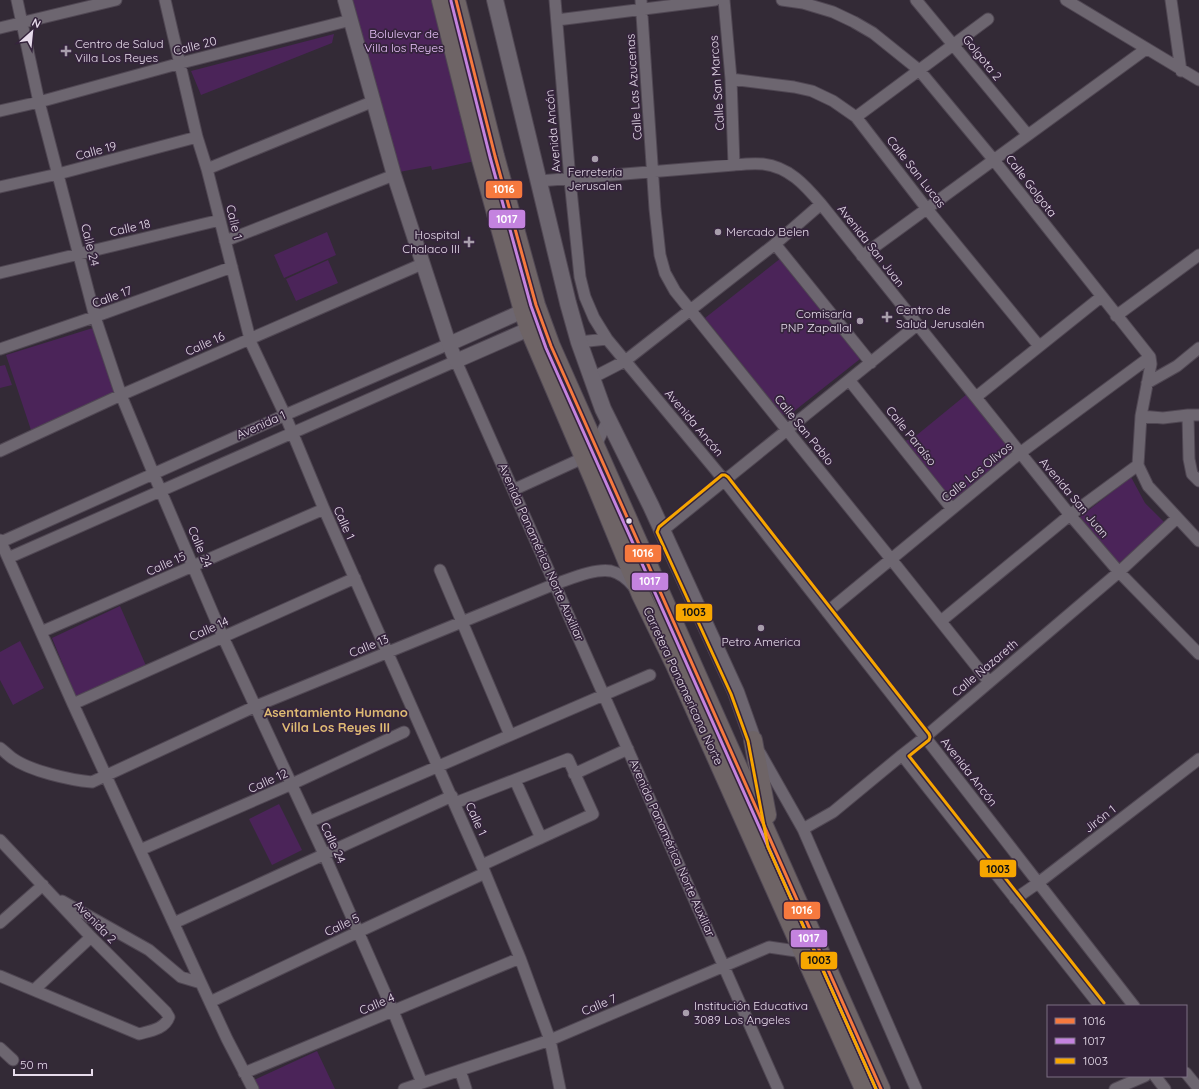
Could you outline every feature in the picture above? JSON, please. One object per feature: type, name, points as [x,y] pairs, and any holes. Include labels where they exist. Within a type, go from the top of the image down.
[{"type":"highway","name":"Carretera Panamericana Norte","points":[[441,0],[481,159],[522,311],[529,329],[589,452],[773,846],[881,1089]]},
{"type":"highway","name":"Carretera Panamericana Norte","points":[[456,0],[495,156],[536,305],[641,595],[675,665],[864,1089]]},
{"type":"highway","points":[[753,740],[773,846]]},
{"type":"main road","points":[[494,0],[568,303],[579,342],[603,409],[662,531],[736,692],[753,740]]},
{"type":"street","name":"Calle 24","points":[[17,0],[39,102],[78,254],[95,317],[121,395],[223,637],[324,854],[393,1011],[422,1083]]},
{"type":"street","points":[[0,28],[116,0]]},
{"type":"street","name":"Calle 1","points":[[165,0],[198,137],[250,339],[285,415],[324,509],[453,800],[520,958],[550,1040],[560,1089]]},
{"type":"street","name":"Avenida Panamérica Norte Auxiliar","points":[[345,0],[394,175],[448,344],[778,1089]]},
{"type":"street","name":"Avenida Ancón","points":[[555,0],[570,180],[580,277],[585,297],[594,318],[625,361],[724,480],[1133,1005]]},
{"type":"street","points":[[557,20],[641,4],[715,0]]},
{"type":"street","name":"Calle San Marcos","points":[[724,0],[731,79],[734,164]]},
{"type":"street","name":"Calle Golgota","points":[[782,0],[803,3],[833,12],[854,22],[873,33],[920,70],[993,159],[1150,357]]},
{"type":"street","name":"Golgota 2","points":[[916,0],[1027,134]]},
{"type":"street","points":[[1066,0],[1181,71],[1199,80]]},
{"type":"street","points":[[1172,0],[1181,71]]},
{"type":"street","name":"Calle Las Azucenas","points":[[641,4],[653,172]]},
{"type":"street","points":[[856,118],[988,19]]},
{"type":"street","name":"Calle 20","points":[[0,111],[350,20]]},
{"type":"street","points":[[862,256],[1027,134],[1146,49]]},
{"type":"street","name":"Calle San Lucas","points":[[731,79],[794,87],[812,91],[833,101],[856,118],[927,209],[1039,346]]},
{"type":"street","points":[[207,169],[374,101]]},
{"type":"street","name":"Calle 19","points":[[0,187],[58,174],[198,137]]},
{"type":"street","name":"Avenida San Juan","points":[[539,181],[570,180],[734,164],[762,164],[782,170],[796,177],[808,188],[1020,453],[1119,572],[1199,654]]},
{"type":"street","name":"Calle San Pablo","points":[[653,172],[660,255],[665,273],[675,291],[989,682]]},
{"type":"street","points":[[225,241],[394,175]]},
{"type":"street","points":[[592,378],[625,361],[775,244],[821,204]]},
{"type":"street","name":"Calle 18","points":[[0,273],[220,220]]},
{"type":"street","points":[[775,244],[871,363]]},
{"type":"street","points":[[1116,316],[1199,255]]},
{"type":"street","name":"Calle 16","points":[[0,450],[121,395],[422,264]]},
{"type":"street","name":"Calle 17","points":[[0,349],[95,317],[232,267]]},
{"type":"street","points":[[976,397],[1101,297]]},
{"type":"street","name":"Avenida 1","points":[[1,541],[154,475],[285,415],[522,311]]},
{"type":"street","points":[[662,531],[918,325]]},
{"type":"street","name":"Avenida 1","points":[[8,558],[529,329]]},
{"type":"street","points":[[579,342],[608,339]]},
{"type":"street","points":[[1147,383],[1178,366],[1199,348]]},
{"type":"street","points":[[1150,357],[1151,364],[1141,416],[1138,465],[1148,486],[1198,540]]},
{"type":"street","name":"Calle Los Olivos","points":[[826,612],[1020,453],[1150,357]]},
{"type":"street","name":"Calle Paraíso","points":[[849,380],[952,509]]},
{"type":"street","points":[[1141,416],[1163,418],[1193,415],[1189,459],[1192,474],[1199,481]]},
{"type":"street","points":[[513,490],[589,452],[608,420]]},
{"type":"street","points":[[941,621],[1070,514],[1138,465]]},
{"type":"street","name":"Calle 15","points":[[41,632],[324,509]]},
{"type":"street","name":"Calle Nazareth","points":[[803,829],[833,812],[925,737],[1119,572],[1177,518]]},
{"type":"street","points":[[1,541],[73,704],[201,983],[253,1089]]},
{"type":"street","points":[[440,570],[510,735]]},
{"type":"street","name":"Calle 13","points":[[0,748],[13,759],[32,768],[75,780],[92,782],[256,706],[555,584],[596,571],[612,571],[626,578],[641,595]]},
{"type":"street","name":"Calle 14","points":[[73,704],[355,578]]},
{"type":"street","points":[[309,822],[650,675]]},
{"type":"street","name":"Calle 12","points":[[140,850],[292,784],[404,732]]},
{"type":"street","points":[[753,740],[803,829],[916,1089]]},
{"type":"street","points":[[174,923],[324,854],[453,800],[515,780],[568,759],[574,774],[628,750]]},
{"type":"street","points":[[902,755],[1099,1005]]},
{"type":"street","name":"Jirón 1","points":[[1016,899],[1199,759]]},
{"type":"street","name":"Calle 5","points":[[210,1002],[358,932],[541,838],[593,814],[574,774]]},
{"type":"street","points":[[515,780],[541,838]]},
{"type":"street","name":"Avenida 2","points":[[0,840],[166,1012],[169,1017],[167,1022],[162,1027],[139,1034],[34,990]]},
{"type":"street","points":[[0,923],[43,885]]},
{"type":"street","points":[[52,895],[149,950],[181,977],[201,983]]},
{"type":"street","points":[[0,976],[34,990],[91,936]]},
{"type":"street","name":"Calle 7","points":[[404,1089],[550,1040],[769,947],[803,952]]},
{"type":"street","name":"Calle 4","points":[[244,1073],[520,958]]},
{"type":"street","points":[[0,1048],[13,1060]]},
{"type":"street","points":[[460,1070],[466,1089]]},
{"type":"street","points":[[1187,1074],[1199,1089]]},
{"type":"street","points":[[1115,1089],[1143,1077]]},
{"type":"street","points":[[1156,1077],[1165,1089]]},
{"type":"green space","name":"Bolulevar de Villa los Reyes","points":[[351,0],[435,0],[475,161],[432,170],[431,166],[399,172]]},
{"type":"green space","points":[[334,34],[332,43],[201,95],[191,71]]},
{"type":"green space","points":[[327,232],[336,255],[284,278],[274,255]]},
{"type":"green space","points":[[781,258],[859,354],[860,359],[788,416],[782,414],[705,318]]},
{"type":"green space","points":[[328,260],[338,283],[296,301],[286,279]]},
{"type":"green space","points":[[96,327],[116,393],[31,430],[6,355]]},
{"type":"green space","points":[[5,365],[12,385],[0,388],[0,366]]},
{"type":"green space","points":[[967,394],[1011,451],[1010,457],[953,503],[904,441],[912,439]]},
{"type":"green space","points":[[1131,477],[1145,503],[1166,524],[1119,563],[1080,517]]},
{"type":"green space","points":[[120,606],[147,668],[77,699],[52,638]]},
{"type":"green space","points":[[20,641],[44,688],[13,705],[0,680],[0,652]]},
{"type":"green space","points":[[279,804],[302,850],[272,865],[249,819]]},
{"type":"green space","points":[[317,1051],[335,1089],[258,1089],[252,1081]]},
{"type":"transit line","name":"1016","points":[[456,0],[495,156],[536,305],[551,346],[881,1089]]},
{"type":"transit line","name":"1017","points":[[451,1],[490,157],[531,306],[546,348],[876,1089]]},
{"type":"transit line","name":"1003","points":[[876,1089],[768,847],[748,741],[731,694],[657,532],[659,527],[722,475],[728,477],[929,734],[929,740],[909,756],[1104,1003]]},
{"type":"place","name":"Centro de Salud Villa Los Reyes","points":[[66,51]]},
{"type":"place","name":"Ferretería Jerusalen","points":[[595,159]]},
{"type":"place","name":"Mercado Belen","points":[[718,232]]},
{"type":"place","name":"Hospital Chalaco III","points":[[469,242]]},
{"type":"place","name":"Centro de Salud Jerusalén","points":[[887,317]]},
{"type":"place","name":"Comisaría PNP Zapallal","points":[[860,321]]},
{"type":"place","name":"Petro America","points":[[761,628]]},
{"type":"place","name":"Institución Educativa 3089 Los Angeles","points":[[686,1013]]},
{"type":"district","name":"Asentamiento Humano Villa Los Reyes III","points":[[336,720]]}]
